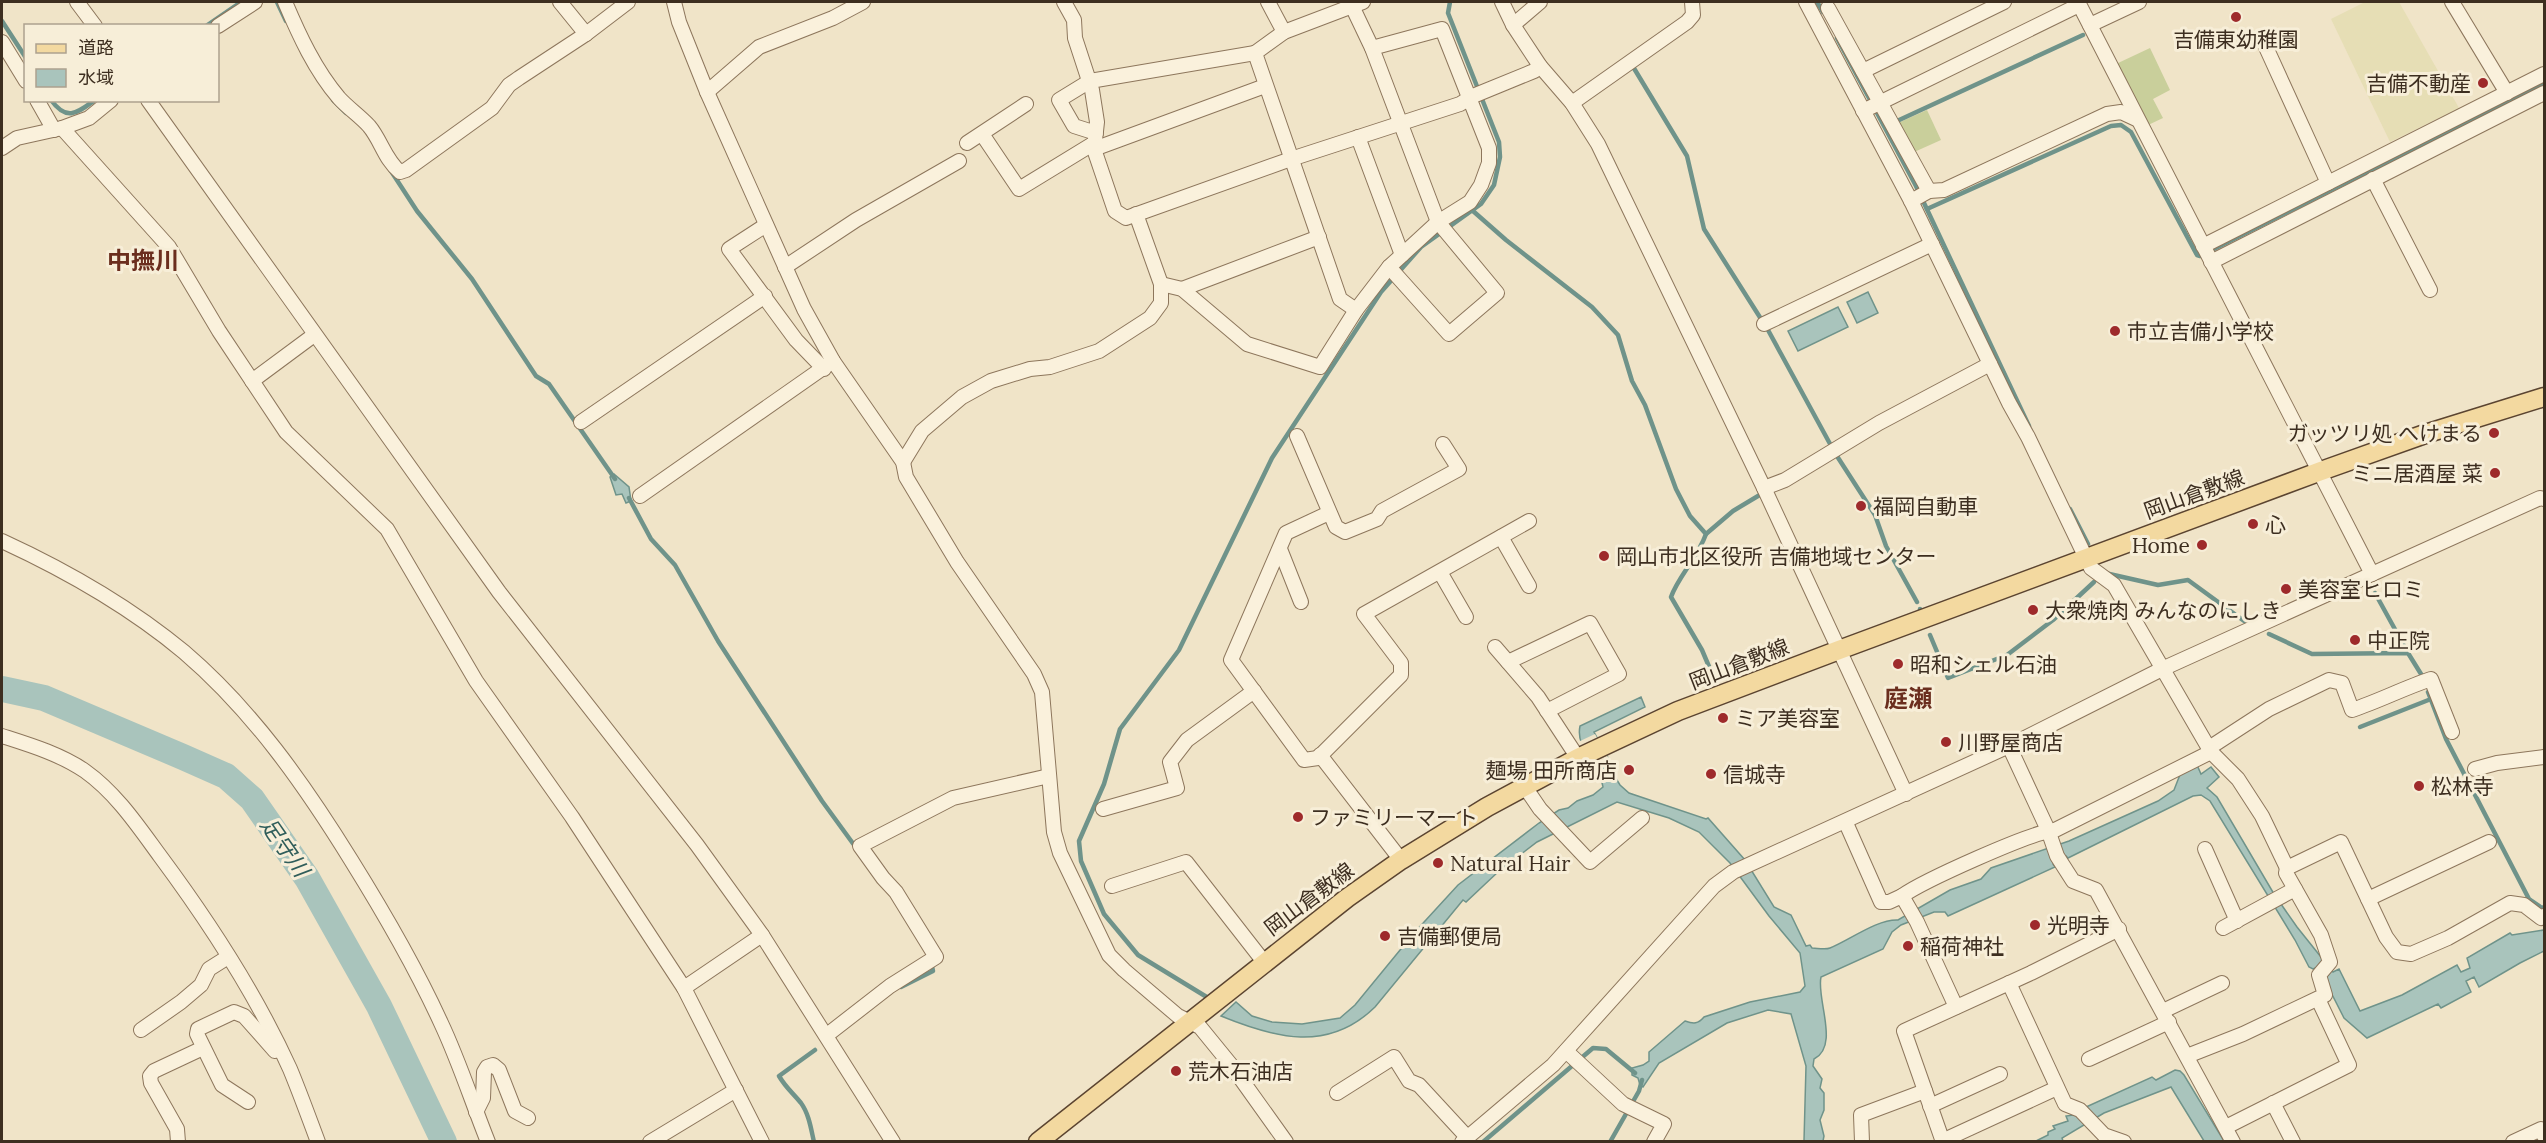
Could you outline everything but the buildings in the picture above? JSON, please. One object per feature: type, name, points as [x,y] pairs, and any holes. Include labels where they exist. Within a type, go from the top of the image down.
[{"type":"main road","name":"岡山倉敷線","points":[[1038,1142],[1313,922],[1401,860],[1487,807],[1588,752],[1689,707],[2086,558],[2425,434],[2544,397]]},
{"type":"street","points":[[77,2],[93,24]]},
{"type":"street","points":[[219,25],[255,2]]},
{"type":"street","points":[[285,2],[306,48],[328,84],[340,99],[370,126],[393,166],[400,172],[492,108],[509,85],[586,34],[628,2]]},
{"type":"street","points":[[560,2],[586,34]]},
{"type":"street","points":[[674,2],[679,22],[707,93],[829,365],[903,462],[906,477],[957,562],[1034,674],[1042,692],[1054,832],[1060,853],[1109,955],[1169,1008],[1195,1016],[1200,1027],[1231,1065],[1286,1142]]},
{"type":"street","points":[[707,93],[759,47],[833,18],[863,2]]},
{"type":"street","points":[[1064,2],[1074,20],[1075,38],[1090,81],[1097,122],[1094,143],[1115,211],[1126,218],[1291,159],[1460,104],[1475,95],[1534,71],[1540,66]]},
{"type":"street","points":[[1268,2],[1284,32]]},
{"type":"street","points":[[1502,2],[1513,25],[1540,66],[1572,103],[1598,144],[1906,794]]},
{"type":"street","points":[[1513,25],[1540,2]]},
{"type":"street","points":[[1572,103],[1687,21],[1693,15],[1692,2]]},
{"type":"street","points":[[1806,2],[1825,10],[1863,71],[1871,106]]},
{"type":"street","points":[[1863,71],[2004,2]]},
{"type":"street","points":[[2090,25],[2139,2]]},
{"type":"street","points":[[2452,2],[2507,93]]},
{"type":"street","points":[[1871,106],[2078,3],[2297,430],[2321,471],[2372,574]]},
{"type":"street","points":[[1094,143],[1074,126],[1059,100],[1090,81],[1255,53],[1284,32],[1358,4],[1400,124],[1442,227],[1497,293],[1449,334],[1393,272]]},
{"type":"street","points":[[1825,10],[1871,106],[1920,196],[1932,244],[2091,568],[2114,585],[2210,750],[2238,779],[2262,816],[2287,868],[2286,873],[2321,935],[2330,962],[2319,979],[2325,995],[2243,1035],[2187,1056]]},
{"type":"street","points":[[1161,284],[1182,289],[1247,344],[1320,367],[1356,310],[1393,272],[1402,255],[1442,227],[1470,202],[1481,185],[1489,163],[1489,148],[1475,95],[1442,29],[1372,48]]},
{"type":"street","points":[[2,42],[24,78]]},
{"type":"street","points":[[2265,45],[2328,183]]},
{"type":"street","points":[[1255,53],[1340,299],[1356,310]]},
{"type":"street","points":[[2206,253],[2328,183],[2544,74]]},
{"type":"street","points":[[982,134],[1019,189],[1094,143],[1265,86]]},
{"type":"street","points":[[2206,253],[2355,188],[2544,93]]},
{"type":"street","points":[[38,102],[58,129],[170,247],[219,331],[286,432],[387,529],[476,681],[572,817],[684,988],[762,1142]]},
{"type":"street","points":[[2,148],[17,138],[58,129],[89,118],[109,102]]},
{"type":"street","points":[[149,102],[499,592],[697,845],[762,935],[893,1142]]},
{"type":"street","points":[[967,143],[1026,104]]},
{"type":"street","points":[[1920,196],[1944,190],[2107,114],[2121,112],[2136,118]]},
{"type":"street","points":[[1359,137],[1402,255]]},
{"type":"street","points":[[1895,150],[1920,196]]},
{"type":"street","points":[[785,267],[856,220],[959,161]]},
{"type":"street","points":[[2348,173],[2355,188]]},
{"type":"street","points":[[2373,179],[2430,290]]},
{"type":"street","points":[[903,462],[922,431],[962,397],[991,381],[1030,369],[1050,367],[1099,351],[1150,318],[1161,303],[1161,284],[1136,214]]},
{"type":"street","points":[[766,225],[729,249],[795,340],[829,365]]},
{"type":"street","points":[[1182,289],[1319,237]]},
{"type":"street","points":[[1764,324],[1932,244]]},
{"type":"street","points":[[581,422],[765,297]]},
{"type":"street","points":[[252,381],[314,335]]},
{"type":"street","points":[[640,496],[829,365]]},
{"type":"street","points":[[1764,491],[1833,448],[1992,367]]},
{"type":"street","points":[[1297,436],[1329,513],[1336,527],[1345,532],[1377,519],[1382,511],[1459,469],[1443,444]]},
{"type":"street","points":[[1337,1094],[1394,1057],[1409,1081],[1419,1085],[1465,1139],[1553,1065],[1574,1058],[1714,886],[1734,872],[1846,823],[2009,746],[2162,669],[2540,498],[2544,499]]},
{"type":"street","points":[[1329,513],[1286,534],[1232,660],[1304,760],[1317,758],[1401,675],[1401,663],[1364,614],[1529,521]]},
{"type":"street","points":[[1501,537],[1529,586]]},
{"type":"street","points":[[2,541],[67,575],[149,626],[209,675],[249,717],[277,751],[336,835],[396,934],[443,1026],[488,1142]]},
{"type":"street","points":[[1280,549],[1301,602]]},
{"type":"street","points":[[1440,572],[1466,617]]},
{"type":"street","points":[[1508,662],[1590,623],[1619,674],[1547,711]]},
{"type":"street","points":[[1495,647],[1547,711],[1588,752]]},
{"type":"street","points":[[1846,823],[1881,902],[1889,902],[1970,863],[2048,830],[2055,830],[2210,750],[2269,709],[2329,680],[2342,682],[2352,710],[2431,679],[2452,732]]},
{"type":"street","points":[[1103,809],[1177,788],[1170,762],[1187,740],[1254,691]]},
{"type":"street","points":[[2,736],[46,751],[84,771],[114,796],[171,872],[228,957],[290,1069],[318,1142]]},
{"type":"street","points":[[2009,746],[2048,830],[2055,851],[2073,880],[2096,890],[2233,1142]]},
{"type":"street","points":[[1320,755],[1401,860]]},
{"type":"street","points":[[2475,769],[2497,763],[2544,757]]},
{"type":"street","points":[[827,1035],[890,986],[936,957],[896,892],[860,846],[953,798],[1049,776]]},
{"type":"street","points":[[1525,787],[1548,818],[1590,862],[1642,818]]},
{"type":"street","points":[[2287,868],[2341,842],[2386,937],[2397,952],[2411,954],[2448,938],[2510,903],[2524,905],[2541,918],[2544,916]]},
{"type":"street","points":[[2368,899],[2489,842]]},
{"type":"street","points":[[2205,849],[2237,921]]},
{"type":"street","points":[[1112,886],[1186,862],[1263,962]]},
{"type":"street","points":[[2223,928],[2295,889]]},
{"type":"street","points":[[1902,896],[1956,1007]]},
{"type":"street","points":[[2057,1088],[1942,1141],[1904,1030],[2009,983],[2119,929]]},
{"type":"street","points":[[684,988],[762,935]]},
{"type":"street","points":[[141,1030],[181,1002],[201,985],[209,969],[228,957]]},
{"type":"street","points":[[2009,983],[2065,1104],[2082,1113],[2104,1136],[2124,1142]]},
{"type":"street","points":[[2089,1059],[2223,983]]},
{"type":"street","points":[[2226,1127],[2349,1065],[2318,999]]},
{"type":"street","points":[[248,1102],[222,1085],[196,1034],[198,1029],[234,1012],[244,1016],[290,1069]]},
{"type":"street","points":[[178,1142],[177,1129],[151,1083],[150,1076],[154,1071],[203,1048]]},
{"type":"street","points":[[1574,1058],[1632,1108],[1664,1124],[1654,1142]]},
{"type":"street","points":[[476,1112],[483,1098],[484,1072],[487,1067],[493,1065],[499,1070],[515,1111],[528,1118]]},
{"type":"street","points":[[1930,1106],[2000,1074]]},
{"type":"street","points":[[650,1142],[736,1090]]},
{"type":"street","points":[[1862,1142],[1861,1115],[1925,1091]]},
{"type":"street","points":[[2273,1103],[2293,1142]]},
{"type":"street","points":[[2513,1142],[2541,1129],[2544,1136]]},
{"type":"shaded area","points":[[2365,2],[2399,2],[2459,108],[2390,142],[2331,19]]},
{"type":"green space","points":[[2150,48],[2170,90],[2153,99],[2163,118],[2146,126],[2116,64]]},
{"type":"green space","points":[[1927,110],[1941,140],[1912,153],[1898,123]]},
{"type":"water","points":[[1868,292],[1878,313],[1857,323],[1847,302]]},
{"type":"water","points":[[1838,307],[1848,327],[1798,351],[1788,331]]},
{"type":"water","points":[[614,474],[629,487],[631,501],[626,503],[622,494],[616,495],[610,477]]},
{"type":"water","points":[[1641,697],[1645,707],[1594,732],[1620,785],[1629,793],[1708,818],[1745,860],[1774,907],[1791,915],[1806,946],[1810,945],[1812,948],[1830,948],[1873,926],[1898,920],[1950,890],[1981,879],[1991,868],[2069,841],[2158,801],[2174,790],[2181,772],[2197,765],[2201,774],[2211,767],[2219,777],[2207,788],[2217,797],[2274,894],[2297,927],[2333,972],[2339,969],[2360,1011],[2402,995],[2457,965],[2461,972],[2470,968],[2467,958],[2510,933],[2512,935],[2544,930],[2544,951],[2479,987],[2474,977],[2466,981],[2471,992],[2441,1008],[2438,1004],[2367,1038],[2344,1018],[2318,967],[2313,969],[2309,967],[2295,940],[2210,801],[2201,795],[2193,796],[2068,858],[2066,856],[2053,864],[2055,867],[1948,916],[1945,912],[1934,912],[1901,925],[1892,932],[1883,949],[1821,977],[1826,1033],[1822,1053],[1814,1059],[1813,1066],[1822,1079],[1820,1088],[1824,1093],[1824,1110],[1820,1120],[1824,1136],[1823,1141],[1804,1141],[1806,1066],[1791,1014],[1768,1010],[1727,1023],[1659,1063],[1643,1087],[1638,1078],[1632,1075],[1632,1068],[1649,1061],[1649,1052],[1685,1021],[1696,1023],[1704,1017],[1750,1002],[1800,992],[1805,986],[1800,953],[1730,863],[1699,832],[1669,818],[1617,802],[1537,842],[1499,871],[1466,902],[1463,900],[1375,1007],[1339,1031],[1320,1036],[1281,1035],[1221,1016],[1236,1002],[1252,1016],[1272,1022],[1302,1024],[1340,1018],[1355,1005],[1414,933],[1458,885],[1539,823],[1559,810],[1568,808],[1577,801],[1593,795],[1603,787],[1597,771],[1584,750],[1579,735],[1580,726]]},
{"type":"water","points":[[2175,1070],[2184,1075],[2224,1141],[2204,1141],[2171,1087],[2104,1113],[2062,1138],[2063,1141],[2034,1142],[2048,1135],[2048,1132],[2055,1129],[2053,1126],[2068,1121],[2066,1116],[2086,1113],[2086,1107],[2152,1077],[2156,1080]]},
{"type":"pier","points":[[1595,734],[1609,759],[1593,765],[1578,742]]},
{"type":"waterway","points":[[209,24],[241,2]]},
{"type":"waterway","points":[[277,2],[286,21]]},
{"type":"waterway","points":[[1210,999],[1138,955],[1104,914],[1081,861],[1079,841],[1104,784],[1120,729],[1179,650],[1272,458],[1381,292],[1421,247],[1481,204],[1494,185],[1500,157],[1499,142],[1448,13],[1450,2]]},
{"type":"waterway","points":[[1817,2],[1823,12]]},
{"type":"waterway","points":[[2,21],[24,55]]},
{"type":"waterway","points":[[1897,121],[2083,35]]},
{"type":"waterway","points":[[1837,38],[1916,186],[2029,426]]},
{"type":"waterway","points":[[1632,65],[1687,156],[1704,229],[1768,330],[1835,453],[1875,515],[1886,546],[1917,602]]},
{"type":"waterway","points":[[1927,209],[2111,126],[2121,125],[2131,132],[2197,255],[2200,256],[2544,83]]},
{"type":"waterway","points":[[333,100],[346,113]]},
{"type":"waterway","points":[[53,102],[67,113],[77,112],[92,102]]},
{"type":"waterway","points":[[391,171],[417,211],[472,279],[536,376],[549,384],[615,479]]},
{"type":"waterway","points":[[1473,211],[1506,240],[1592,307],[1618,335],[1632,381],[1645,405],[1676,489],[1690,516],[1706,534],[1671,597],[1702,650],[1713,676],[1710,677]]},
{"type":"waterway","points":[[1706,534],[1733,511],[1763,493]]},
{"type":"waterway","points":[[629,498],[651,539],[675,565],[718,641],[822,801],[857,849]]},
{"type":"waterway","points":[[2070,509],[2088,544]]},
{"type":"waterway","points":[[2105,573],[2158,585],[2188,580],[2251,626]]},
{"type":"waterway","points":[[1930,635],[1948,678],[2007,655],[2053,620],[2094,582]]},
{"type":"waterway","points":[[2375,593],[2408,653]]},
{"type":"waterway","points":[[2269,634],[2312,654],[2408,653],[2421,674]]},
{"type":"waterway","name":"足守川","points":[[2,689],[44,698],[183,757],[226,776],[252,799],[307,878],[379,1006],[444,1142]]},
{"type":"waterway","points":[[2428,692],[2446,739],[2529,899],[2542,908],[2544,907]]},
{"type":"waterway","points":[[2360,727],[2431,699]]},
{"type":"waterway","points":[[901,987],[933,971],[931,962]]},
{"type":"waterway","points":[[1483,1142],[1593,1048],[1606,1049],[1635,1073]]},
{"type":"waterway","points":[[814,1142],[804,1107],[779,1076],[815,1050]]},
{"type":"waterway","points":[[1610,1142],[1639,1091],[1642,1080]]},
{"type":"place","name":"吉備東幼稚園","points":[[2236,17]]},
{"type":"place","name":"吉備不動産","points":[[2483,83]]},
{"type":"place","name":"市立吉備小学校","points":[[2115,331]]},
{"type":"place","name":"ガッツリ処 へけまる","points":[[2494,433]]},
{"type":"place","name":"ミニ居酒屋 菜","points":[[2495,473]]},
{"type":"place","name":"福岡自動車","points":[[1861,506]]},
{"type":"place","name":"心","points":[[2253,524]]},
{"type":"place","name":"Home","points":[[2202,545]]},
{"type":"place","name":"岡山市北区役所 吉備地域センター","points":[[1604,556]]},
{"type":"place","name":"美容室ヒロミ","points":[[2286,589]]},
{"type":"place","name":"大衆焼肉 みんなのにしき","points":[[2033,610]]},
{"type":"place","name":"中正院","points":[[2355,640]]},
{"type":"place","name":"昭和シェル石油","points":[[1898,664]]},
{"type":"place","name":"ミア美容室","points":[[1723,718]]},
{"type":"place","name":"川野屋商店","points":[[1946,742]]},
{"type":"place","name":"麺場 田所商店","points":[[1629,770]]},
{"type":"place","name":"信城寺","points":[[1711,774]]},
{"type":"place","name":"松林寺","points":[[2419,786]]},
{"type":"place","name":"ファミリーマート","points":[[1298,817]]},
{"type":"place","name":"Natural Hair","points":[[1438,863]]},
{"type":"place","name":"光明寺","points":[[2035,925]]},
{"type":"place","name":"吉備郵便局","points":[[1385,936]]},
{"type":"place","name":"稲荷神社","points":[[1908,946]]},
{"type":"place","name":"荒木石油店","points":[[1176,1071]]},
{"type":"district","name":"中撫川","points":[[143,260]]},
{"type":"district","name":"庭瀬","points":[[1908,698]]}]
